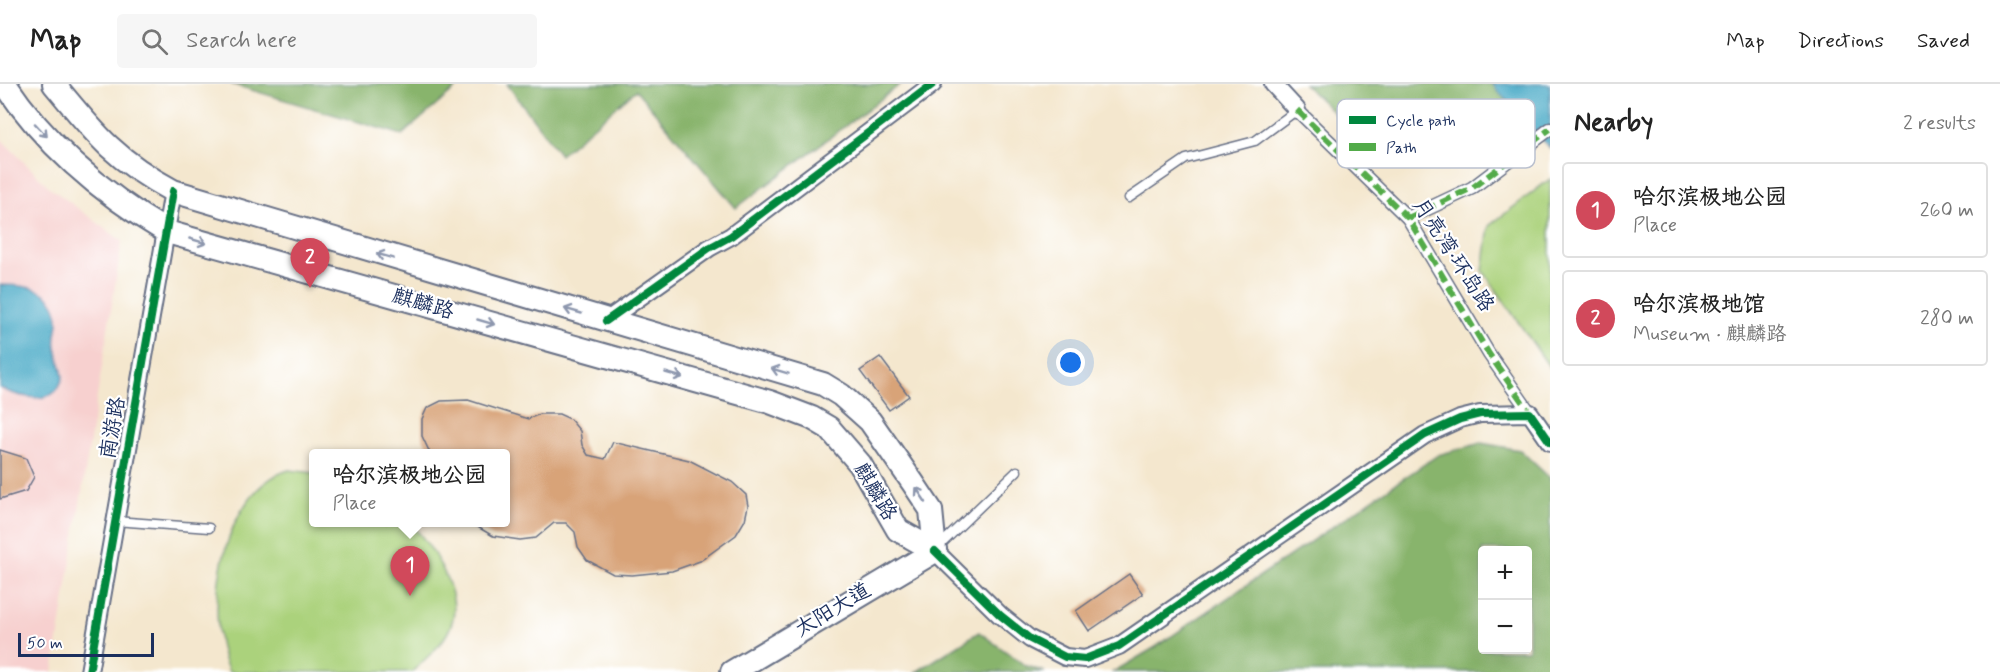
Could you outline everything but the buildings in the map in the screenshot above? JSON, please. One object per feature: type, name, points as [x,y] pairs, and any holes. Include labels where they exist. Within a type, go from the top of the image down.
[{"type":"main road","name":"麒麟路","points":[[5,84],[19,105],[61,152],[123,206],[167,232],[794,410],[829,428],[860,464],[898,530],[935,550]]},
{"type":"main road","name":"麒麟路","points":[[54,84],[108,148],[143,175],[173,191],[823,384],[841,395],[870,422],[931,510],[935,550]]},
{"type":"main road","name":"太阳大道","points":[[732,672],[935,550]]},
{"type":"street","points":[[606,321],[709,248],[731,236],[933,84]]},
{"type":"street","name":"月亮湾·环岛路","points":[[1274,84],[1337,149]]},
{"type":"street","points":[[1535,140],[1550,129]]},
{"type":"street","name":"月亮湾·环岛路","points":[[1357,168],[1408,218],[1489,354],[1550,442]]},
{"type":"street","points":[[1408,218],[1472,188],[1498,168]]},
{"type":"street","name":"南游路","points":[[89,672],[173,191]]},
{"type":"street","points":[[935,550],[1000,615],[1030,639],[1065,657],[1085,659],[1119,646],[1254,550],[1433,431],[1480,414],[1530,413]]},
{"type":"lane","points":[[1129,198],[1186,159],[1254,141],[1297,110]]},
{"type":"lane","points":[[935,550],[1017,471]]},
{"type":"lane","points":[[115,521],[209,528]]},
{"type":"shaded area","points":[[0,138],[49,187],[122,241],[53,672],[0,672]]},
{"type":"green space","points":[[231,84],[461,84],[402,135]]},
{"type":"green space","points":[[507,84],[901,84],[736,208],[636,90],[560,155]]},
{"type":"green space","points":[[1304,84],[1492,84],[1506,99],[1337,99],[1337,116]]},
{"type":"green space","points":[[1550,179],[1550,368],[1483,271],[1489,226]]},
{"type":"green space","points":[[1481,443],[1520,450],[1550,478],[1550,672],[1113,672],[1154,648],[1438,455]]},
{"type":"green space","points":[[289,470],[309,472],[309,527],[413,527],[426,542],[448,582],[454,610],[449,630],[441,643],[412,672],[229,672],[221,648],[217,619],[218,588],[223,557],[233,528],[247,502],[266,482]]},
{"type":"green space","points":[[979,632],[1026,666],[1045,672],[916,672]]},
{"type":"water","points":[[1492,84],[1550,84],[1550,148],[1535,131],[1535,99],[1506,99]]},
{"type":"water","points":[[0,285],[37,290],[51,300],[55,308],[58,318],[56,343],[63,378],[57,390],[51,395],[28,397],[0,388]]},
{"type":"marked path","points":[[1297,110],[1337,149]]},
{"type":"marked path","points":[[1535,140],[1550,129]]},
{"type":"marked path","points":[[1357,168],[1408,218],[1489,354],[1530,413]]},
{"type":"marked path","points":[[1408,218],[1472,188],[1498,168]]},
{"type":"cycle path","points":[[606,321],[709,248],[731,236],[933,84]]},
{"type":"cycle path","points":[[89,672],[173,191]]},
{"type":"cycle path","points":[[935,551],[1000,615],[1030,639],[1065,657],[1085,659],[1119,646],[1425,435],[1460,419],[1480,414],[1530,413],[1550,442]]},
{"type":"place","name":"哈尔滨极地馆","points":[[310,288]]},
{"type":"place","name":"哈尔滨极地公园","points":[[410,596]]}]
